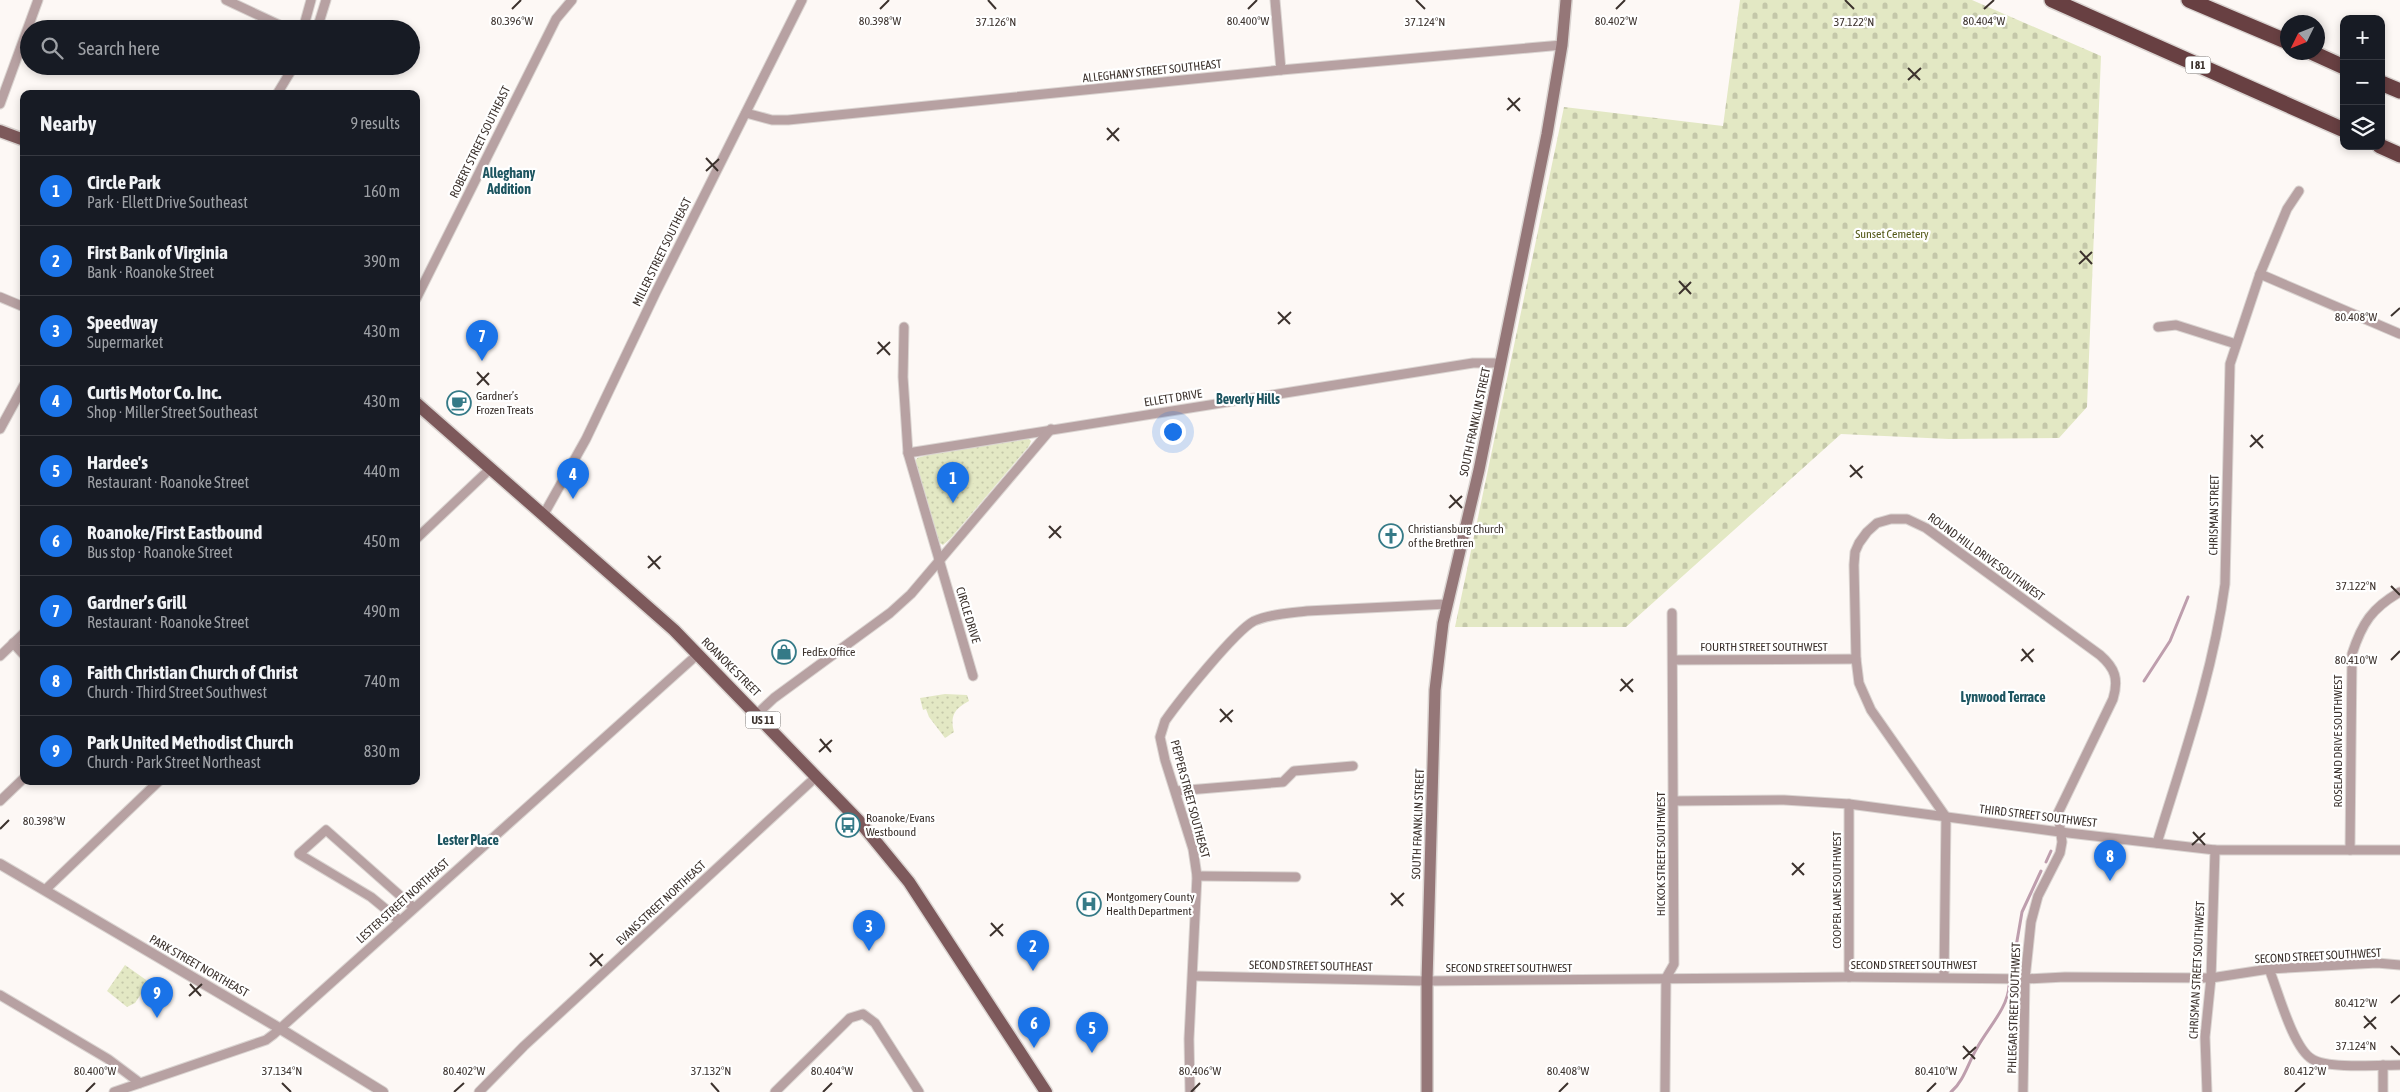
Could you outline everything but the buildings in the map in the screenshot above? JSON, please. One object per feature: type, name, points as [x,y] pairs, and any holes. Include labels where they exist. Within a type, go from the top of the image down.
[{"type":"highway","name":"I 81","points":[[2052,0],[2340,128]]},
{"type":"highway","points":[[2189,0],[2280,39]]},
{"type":"highway","points":[[2325,58],[2340,65]]},
{"type":"highway","points":[[2385,85],[2400,91]]},
{"type":"highway","points":[[2385,148],[2400,155]]},
{"type":"main road","name":"SOUTH FRANKLIN STREET","points":[[1427,1092],[1427,980],[1435,690],[1447,604],[1479,470],[1547,134],[1562,45],[1566,0]]},
{"type":"main road","points":[[0,131],[20,138]]},
{"type":"main road","name":"ROANOKE STREET","points":[[420,407],[544,514],[698,654],[860,821],[909,882],[1046,1092]]},
{"type":"street","points":[[31,20],[38,0]]},
{"type":"street","points":[[226,0],[269,20]]},
{"type":"street","points":[[305,20],[311,0]]},
{"type":"street","points":[[320,20],[326,0]]},
{"type":"street","name":"ROBERT STREET SOUTHEAST","points":[[420,291],[556,18],[572,0]]},
{"type":"street","name":"MILLER STREET SOUTHEAST","points":[[544,514],[586,439],[656,292],[802,0]]},
{"type":"street","points":[[1274,0],[1281,70]]},
{"type":"street","name":"ALLEGHANY STREET SOUTHEAST","points":[[746,113],[772,120],[788,120],[1281,70],[1562,45]]},
{"type":"street","points":[[0,104],[20,49]]},
{"type":"street","points":[[279,90],[289,75]]},
{"type":"street","name":"CHRISMAN STREET","points":[[2157,844],[2204,690],[2220,619],[2225,584],[2230,364],[2260,274],[2287,209],[2299,191]]},
{"type":"street","points":[[2260,274],[2400,334]]},
{"type":"street","points":[[0,297],[20,305]]},
{"type":"street","points":[[2158,327],[2176,325],[2236,344]]},
{"type":"street","name":"CIRCLE DRIVE","points":[[904,327],[903,377],[908,453],[938,560],[974,676]]},
{"type":"street","name":"ELLETT DRIVE","points":[[908,453],[1473,363],[1501,363]]},
{"type":"street","points":[[0,429],[20,392]]},
{"type":"street","points":[[757,714],[774,698],[890,613],[911,594],[1051,429]]},
{"type":"street","points":[[420,535],[491,468]]},
{"type":"street","name":"ROUND HILL DRIVE SOUTHWEST","points":[[1946,817],[1871,710],[1859,683],[1856,659],[1855,552],[1867,532],[1877,523],[1891,519],[1907,519],[1926,528],[2100,654],[2111,664],[2116,675]]},
{"type":"street","name":"ROSELAND DRIVE SOUTHWEST","points":[[2350,850],[2352,654],[2359,631],[2371,613],[2400,592]]},
{"type":"street","name":"PEPPER STREET SOUTHEAST","points":[[1190,1092],[1189,1039],[1194,976],[1197,876],[1192,849],[1176,791],[1165,760],[1160,737],[1165,721],[1244,628],[1254,621],[1284,614],[1447,604]]},
{"type":"street","name":"HICKOK STREET SOUTHWEST","points":[[1665,1092],[1666,978],[1674,964],[1672,613]]},
{"type":"street","points":[[0,656],[20,636]]},
{"type":"street","points":[[13,644],[20,651]]},
{"type":"street","name":"LESTER STREET NORTHEAST","points":[[114,1092],[266,1040],[413,907],[537,800],[698,654]]},
{"type":"street","name":"FOURTH STREET SOUTHWEST","points":[[1673,660],[1856,659]]},
{"type":"street","name":"PHLEGAR STREET SOUTHWEST","points":[[2023,1092],[2025,979],[2031,922],[2038,896],[2060,853],[2062,842],[2058,813],[2113,699],[2117,687],[2116,675]]},
{"type":"street","points":[[1176,791],[1283,782],[1294,771],[1353,766]]},
{"type":"street","name":"EVANS STREET NORTHEAST","points":[[479,1092],[524,1046],[817,776]]},
{"type":"street","points":[[0,801],[20,782]]},
{"type":"street","points":[[45,890],[155,785]]},
{"type":"street","name":"THIRD STREET SOUTHWEST","points":[[1673,802],[1784,800],[1849,804],[2215,850],[2400,850]]},
{"type":"street","name":"COOPER LANE SOUTHWEST","points":[[1849,804],[1849,977]]},
{"type":"street","points":[[1944,977],[1946,817]]},
{"type":"street","points":[[399,920],[371,897],[299,854],[326,830],[413,907]]},
{"type":"street","name":"CHRISMAN STREET SOUTHWEST","points":[[2206,1092],[2205,1037],[2211,978],[2215,850]]},
{"type":"street","name":"PARK STREET NORTHEAST","points":[[0,864],[279,1028],[383,1092]]},
{"type":"street","points":[[1197,876],[1296,877]]},
{"type":"street","name":"SECOND STREET SOUTHWEST","points":[[1427,980],[1849,977],[2025,979],[2065,977],[2211,978],[2269,969],[2377,963],[2400,965]]},
{"type":"street","points":[[2269,969],[2298,1046],[2312,1060],[2324,1064],[2400,1065]]},
{"type":"street","name":"SECOND STREET SOUTHEAST","points":[[1194,976],[1427,980]]},
{"type":"street","points":[[0,995],[108,1059],[140,1083]]},
{"type":"street","points":[[775,1092],[850,1018],[864,1014],[875,1023],[919,1092]]},
{"type":"street","points":[[2383,1065],[2383,1092]]},
{"type":"green space","name":"Sunset Cemetery","points":[[1740,0],[1972,0],[2101,56],[2087,407],[2059,438],[1949,439],[1841,434],[1626,627],[1455,627],[1564,107],[1723,126]]},
{"type":"green space","points":[[1028,438],[1031,441],[1029,446],[950,539],[943,545],[938,542],[914,464],[917,458]]},
{"type":"green space","points":[[964,468],[975,482],[967,488],[956,475]]},
{"type":"green space","points":[[945,694],[967,695],[969,701],[954,714],[954,732],[945,738],[929,717],[926,709],[923,710],[920,698]]},
{"type":"green space","points":[[125,965],[149,982],[135,1003],[127,1007],[107,991]]},
{"type":"waterway","points":[[2144,681],[2170,641],[2188,597]]},
{"type":"waterway","points":[[2046,862],[2051,851]]},
{"type":"waterway","points":[[2012,970],[2022,912],[2041,871]]},
{"type":"waterway","points":[[1951,1092],[1959,1083],[1977,1048],[2001,1010],[2008,994],[2009,986]]},
{"type":"place","name":"Gardner’s Grill","points":[[482,361]]},
{"type":"place","name":"Gardner’s Frozen Treats","points":[[459,403]]},
{"type":"place","name":"Curtis Motor Co. Inc.","points":[[573,499]]},
{"type":"place","name":"Circle Park","points":[[953,503]]},
{"type":"place","name":"Christiansburg Church of the Brethren","points":[[1391,536]]},
{"type":"place","name":"FedEx Office","points":[[784,652]]},
{"type":"place","name":"Roanoke/Evans Westbound","points":[[848,825]]},
{"type":"place","name":"Faith Christian Church of Christ","points":[[2110,881]]},
{"type":"place","name":"Montgomery County Health Department","points":[[1089,904]]},
{"type":"place","name":"Speedway","points":[[869,951]]},
{"type":"place","name":"First Bank of Virginia","points":[[1033,971]]},
{"type":"place","name":"Park United Methodist Church","points":[[157,1018]]},
{"type":"place","name":"Roanoke/First Eastbound","points":[[1034,1048]]},
{"type":"place","name":"Hardee's","points":[[1092,1053]]},
{"type":"district","name":"Alleghany Addition","points":[[509,182]]},
{"type":"district","name":"Beverly Hills","points":[[1248,399]]},
{"type":"district","name":"Lynwood Terrace","points":[[2003,697]]},
{"type":"district","name":"Lester Place","points":[[468,840]]}]
